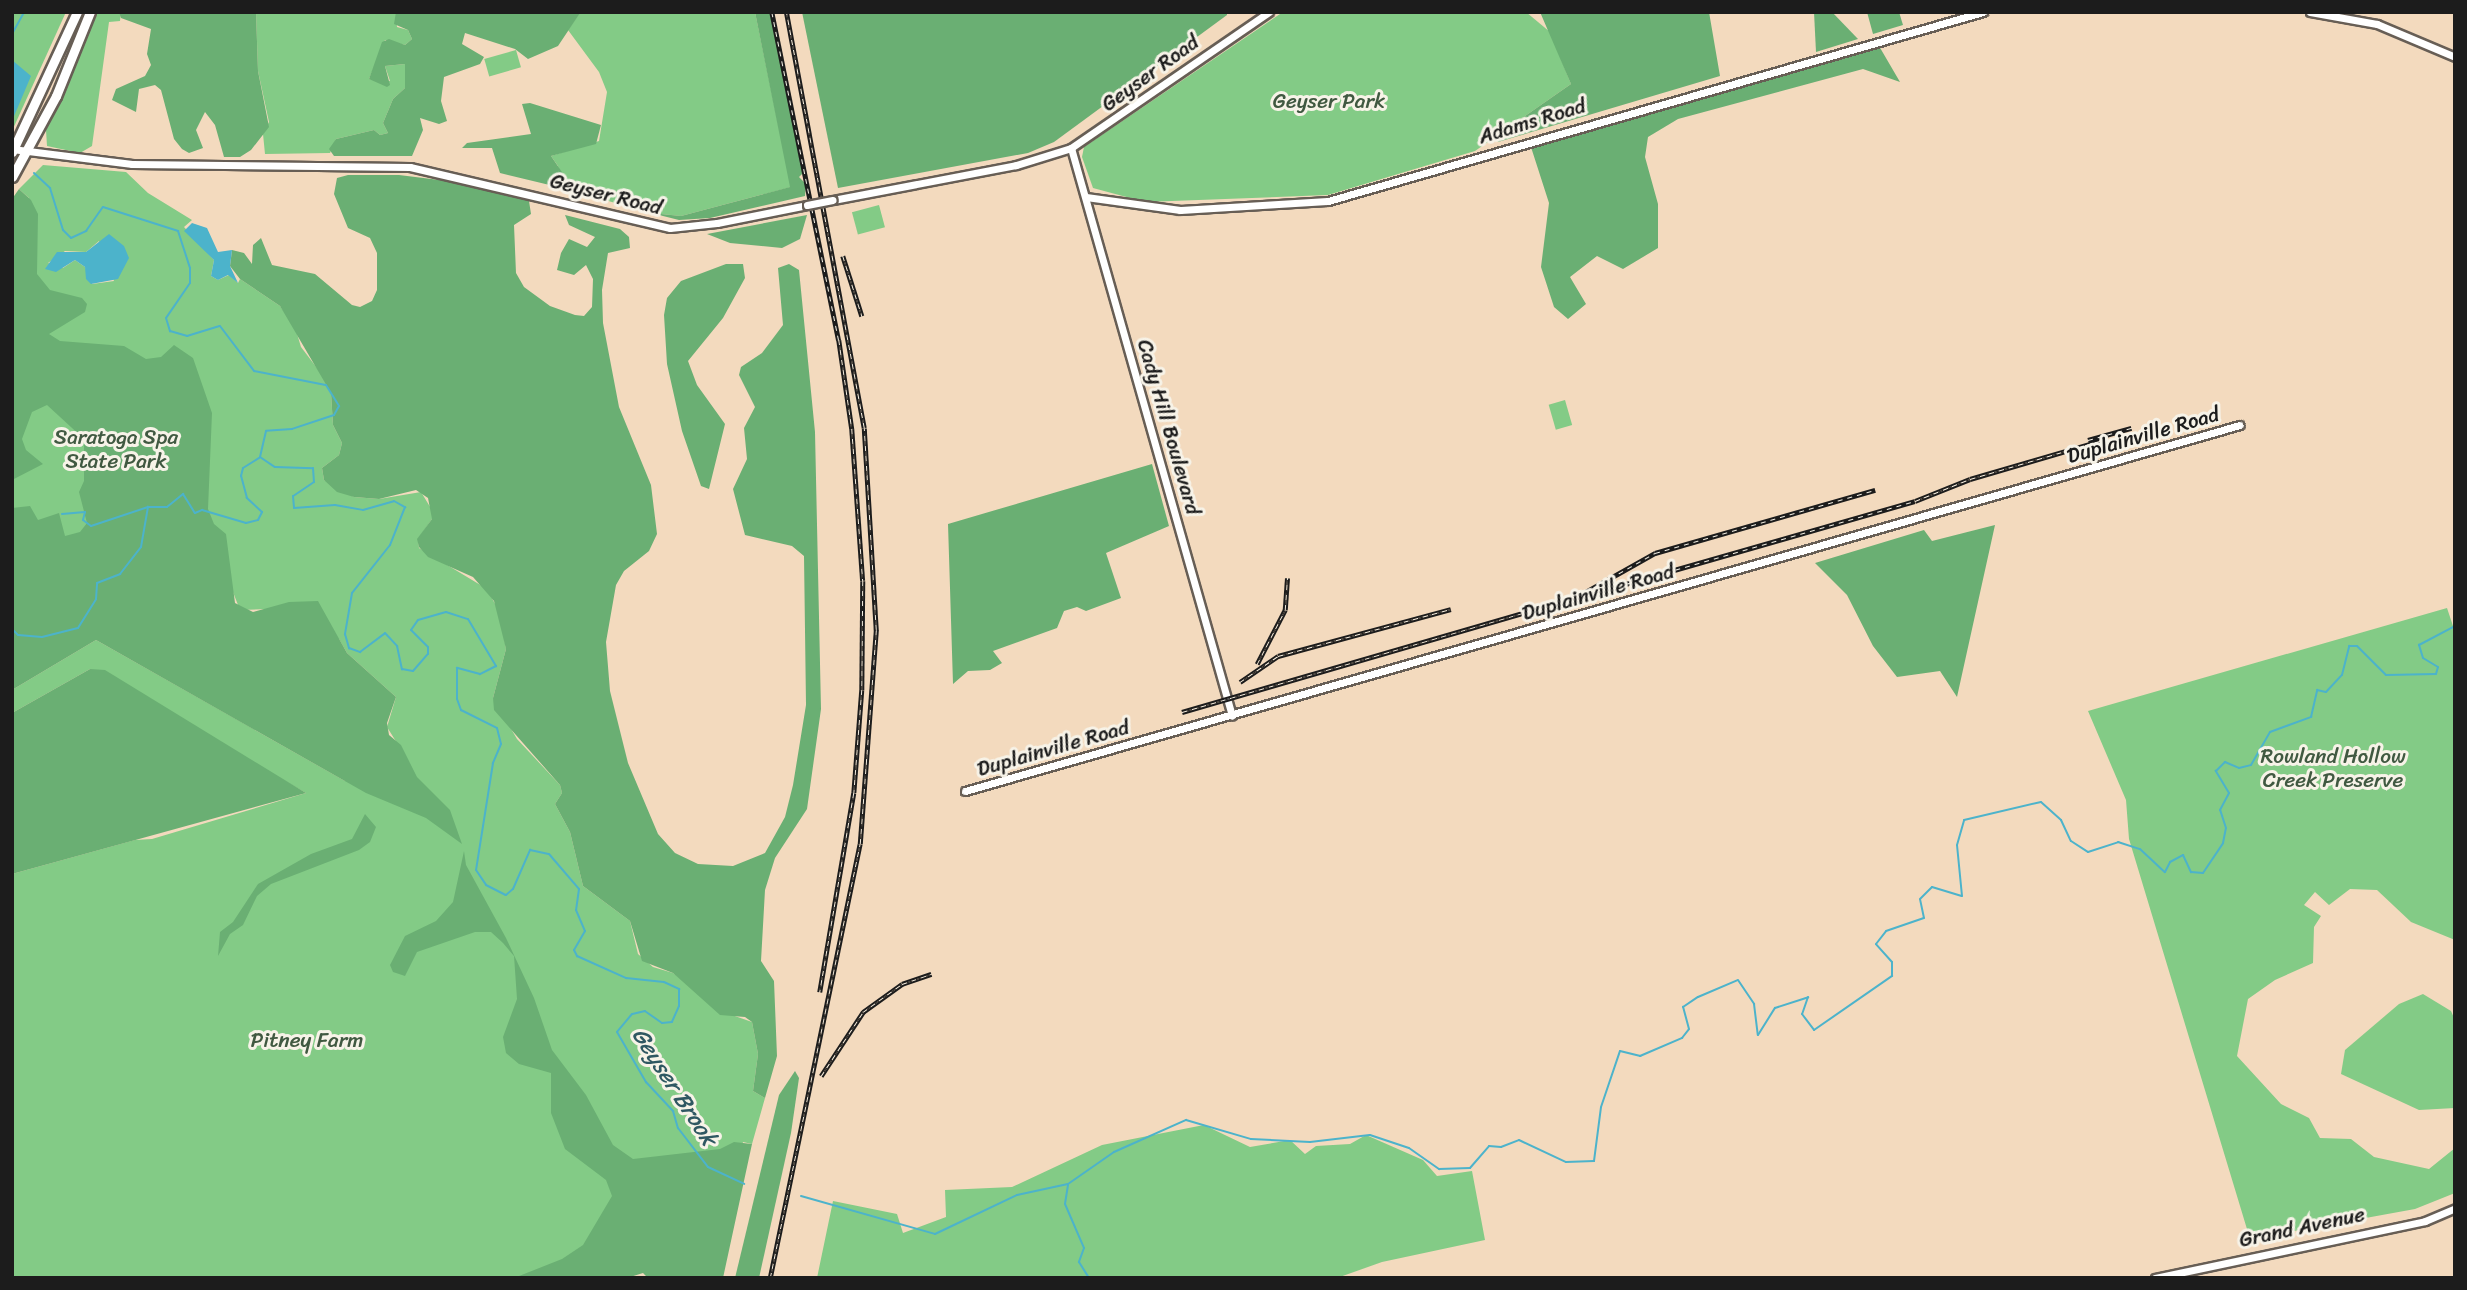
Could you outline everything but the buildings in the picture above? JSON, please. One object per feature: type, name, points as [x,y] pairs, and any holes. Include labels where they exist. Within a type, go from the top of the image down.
[{"type":"highway","points":[[13,150],[77,12]]},
{"type":"highway","points":[[12,177],[56,96],[90,12]]},
{"type":"street","name":"Geyser Road","points":[[13,150],[132,164],[410,167],[670,228],[717,223],[998,169],[1071,148],[1269,12]]},
{"type":"street","name":"Adams Road","points":[[1086,197],[1180,210],[1328,201],[1983,12]]},
{"type":"street","points":[[2311,12],[2377,24],[2455,57]]},
{"type":"street","name":"Cady Hill Boulevard","points":[[1071,148],[1233,716]]},
{"type":"street","name":"Duplainville Road","points":[[965,791],[2240,425]]},
{"type":"street","name":"Grand Avenue","points":[[2155,1278],[2425,1221],[2455,1208]]},
{"type":"green space","points":[[12,12],[66,12],[12,131]]},
{"type":"green space","points":[[97,12],[121,12],[120,21],[109,22],[92,146],[80,153],[47,146],[46,130]]},
{"type":"green space","points":[[119,12],[256,12],[258,71],[269,127],[251,150],[240,157],[224,157],[215,125],[205,112],[196,130],[203,148],[189,153],[182,149],[174,139],[161,90],[155,85],[139,89],[136,112],[112,100],[116,89],[145,76],[151,65],[147,54],[151,29],[121,18]]},
{"type":"green space","points":[[256,12],[396,12],[397,27],[408,30],[412,39],[405,45],[385,40],[369,79],[390,81],[385,66],[405,64],[405,88],[393,99],[383,123],[388,133],[380,135],[374,130],[336,139],[330,153],[265,154],[263,134],[269,122],[258,71]]},
{"type":"green space","points":[[396,12],[580,13],[558,46],[528,59],[515,49],[465,33],[462,44],[484,57],[480,64],[444,77],[441,101],[447,121],[439,124],[420,118],[423,130],[412,156],[334,156],[329,149],[336,139],[374,130],[380,135],[388,133],[383,123],[393,99],[405,88],[405,64],[385,66],[390,85],[387,87],[369,79],[382,42],[389,39],[405,45],[412,39],[408,30],[394,24]]},
{"type":"green space","points":[[580,12],[755,12],[791,187],[681,216],[651,213],[562,188],[558,166],[551,156],[599,141],[607,92],[599,72],[568,30]]},
{"type":"green space","points":[[755,12],[770,12],[805,171],[799,177],[806,184],[805,196],[710,218],[679,220],[651,213],[681,216],[790,187]]},
{"type":"green space","points":[[802,12],[1227,12],[1227,15],[1054,142],[1028,153],[838,188]]},
{"type":"green space","name":"Geyser Park","points":[[1283,12],[1526,12],[1550,32],[1571,84],[1475,151],[1328,195],[1145,202],[1093,188],[1082,157],[1084,147]]},
{"type":"green space","points":[[1540,12],[1709,12],[1720,76],[1498,142],[1495,137],[1571,84]]},
{"type":"green space","points":[[1814,12],[1832,12],[1858,39],[1816,52]]},
{"type":"green space","points":[[1867,12],[1899,12],[1903,25],[1873,34]]},
{"type":"green space","points":[[1879,46],[1900,82],[1863,69],[1678,119],[1648,137],[1645,157],[1658,204],[1658,248],[1623,269],[1597,256],[1570,277],[1586,304],[1568,319],[1554,307],[1541,267],[1549,203],[1530,144]]},
{"type":"green space","points":[[516,50],[521,67],[489,76],[484,59]]},
{"type":"green space","points":[[530,103],[601,125],[596,144],[551,156],[566,178],[562,188],[500,173],[492,148],[462,148],[467,143],[531,134],[522,104]]},
{"type":"green space","name":"Pitney Farm","points":[[43,165],[126,172],[148,193],[192,220],[184,227],[214,260],[211,276],[218,280],[229,275],[238,283],[240,279],[280,306],[295,327],[301,347],[320,372],[331,393],[333,425],[342,443],[339,455],[322,468],[324,480],[354,497],[379,499],[421,492],[432,510],[432,519],[418,539],[419,548],[487,589],[500,613],[506,649],[493,698],[517,739],[560,785],[562,793],[555,804],[570,832],[583,886],[630,921],[638,954],[653,967],[673,973],[729,1014],[752,1022],[758,1054],[753,1091],[765,1098],[752,1144],[743,1142],[724,1221],[522,1278],[12,1278],[12,874],[135,840],[152,839],[306,793],[90,669],[12,713],[12,690],[96,640],[345,781],[410,764],[387,727],[396,697],[347,653],[339,639],[270,609],[240,610],[229,582],[12,589],[12,223],[29,198],[19,189]],"holes":[[[99,241],[114,281],[92,284],[85,267],[75,260],[63,268],[48,263],[65,251],[86,252]]]},
{"type":"green space","points":[[348,175],[399,175],[472,184],[529,201],[531,214],[514,225],[516,273],[524,287],[550,306],[575,315],[584,316],[592,307],[593,279],[586,265],[574,275],[557,270],[561,253],[569,239],[587,247],[595,237],[569,225],[565,215],[620,229],[629,237],[630,248],[608,253],[602,290],[603,323],[619,407],[651,485],[657,534],[649,551],[624,571],[616,585],[606,642],[610,691],[628,763],[658,834],[675,853],[698,864],[733,866],[765,853],[785,817],[793,785],[806,705],[804,556],[792,546],[745,535],[733,489],[747,459],[744,428],[755,407],[739,375],[741,367],[762,353],[783,325],[778,268],[789,264],[799,270],[815,432],[821,709],[807,809],[775,858],[765,890],[761,961],[774,981],[777,1056],[765,1098],[753,1091],[758,1054],[752,1022],[745,1017],[720,1015],[673,973],[642,961],[630,921],[583,886],[570,832],[555,804],[562,793],[560,785],[494,710],[493,698],[506,649],[494,601],[473,577],[428,557],[419,547],[417,539],[432,519],[428,498],[416,490],[379,499],[354,497],[337,492],[324,480],[322,468],[339,455],[342,443],[333,425],[331,393],[280,306],[240,279],[230,266],[232,250],[244,253],[252,264],[253,245],[261,238],[272,265],[315,274],[352,305],[360,307],[372,301],[377,290],[377,253],[370,238],[348,228],[334,194],[337,178]]},
{"type":"green space","name":"Saratoga Spa State Park","points":[[19,189],[31,200],[38,214],[37,274],[50,290],[82,298],[87,304],[85,312],[49,334],[60,341],[124,346],[146,359],[161,357],[174,345],[193,358],[212,413],[208,509],[214,524],[226,534],[235,603],[253,612],[289,602],[318,601],[347,653],[396,697],[387,723],[389,735],[401,745],[417,777],[450,810],[462,844],[426,818],[366,793],[96,640],[12,690],[12,508],[30,506],[38,520],[59,513],[65,536],[80,532],[87,523],[79,492],[84,481],[84,439],[47,405],[32,412],[22,439],[26,450],[43,464],[12,480],[12,199]]},
{"type":"green space","points":[[879,205],[885,227],[858,234],[852,212]]},
{"type":"green space","points":[[807,215],[800,239],[782,248],[730,243],[707,234]]},
{"type":"green space","points":[[726,264],[743,264],[745,278],[723,318],[688,361],[697,385],[725,424],[709,489],[701,486],[682,431],[667,364],[664,315],[667,298],[681,281]]},
{"type":"green space","points":[[1565,400],[1572,425],[1556,430],[1549,405]]},
{"type":"green space","points":[[1152,464],[1169,526],[1106,553],[1121,598],[1086,611],[1077,607],[1064,611],[1057,628],[993,651],[1002,663],[990,670],[968,671],[953,684],[948,524]]},
{"type":"green space","points":[[1995,525],[1957,697],[1940,671],[1897,677],[1873,646],[1847,595],[1815,563],[1924,530],[1932,541]]},
{"type":"green space","name":"Rowland Hollow Creek Preserve","points":[[2447,608],[2455,632],[2455,940],[2411,922],[2377,890],[2350,889],[2329,905],[2315,892],[2304,905],[2321,916],[2314,927],[2313,963],[2275,980],[2248,999],[2237,1056],[2281,1104],[2309,1118],[2320,1138],[2351,1139],[2374,1157],[2429,1169],[2455,1148],[2455,1193],[2415,1209],[2250,1239],[2129,839],[2126,800],[2088,711]]},
{"type":"green space","points":[[90,669],[105,670],[306,793],[12,874],[12,713]]},
{"type":"green space","points":[[365,814],[376,827],[370,842],[359,850],[271,884],[257,896],[243,925],[230,934],[218,956],[220,932],[233,922],[258,884],[311,854],[352,839]]},
{"type":"green space","points":[[464,851],[466,865],[506,938],[534,998],[552,1050],[586,1095],[613,1145],[633,1159],[720,1149],[734,1142],[752,1144],[723,1278],[648,1278],[643,1273],[627,1278],[514,1278],[562,1259],[583,1245],[612,1196],[606,1180],[565,1149],[551,1113],[551,1073],[519,1064],[506,1053],[503,1037],[517,999],[514,956],[503,943],[491,932],[475,932],[417,952],[405,976],[393,972],[390,965],[405,936],[436,921],[453,902]]},
{"type":"green space","points":[[2423,994],[2451,1011],[2455,1020],[2455,1108],[2419,1110],[2341,1074],[2345,1050],[2399,1004]]},
{"type":"green space","points":[[795,1071],[799,1078],[791,1133],[759,1278],[735,1278],[779,1095]]},
{"type":"green space","points":[[1204,1125],[1250,1147],[1290,1140],[1305,1154],[1316,1146],[1350,1144],[1366,1135],[1423,1160],[1437,1176],[1472,1171],[1485,1240],[1382,1262],[1337,1278],[817,1278],[833,1201],[897,1214],[903,1233],[946,1217],[945,1190],[1012,1187],[1102,1145]]},
{"type":"water","points":[[12,60],[31,76],[12,121]]},
{"type":"water","points":[[192,223],[207,228],[218,252],[232,250],[230,266],[238,283],[228,275],[218,280],[211,276],[214,260],[184,231]]},
{"type":"water","points":[[109,234],[124,246],[129,258],[118,279],[91,284],[86,279],[85,267],[75,260],[56,272],[45,269],[57,252],[86,252]]},
{"type":"waterway","name":"Geyser Brook","points":[[12,34],[24,12]]},
{"type":"waterway","name":"Geyser Brook","points":[[34,173],[50,188],[63,230],[71,238],[86,231],[103,207],[178,231],[190,268],[190,283],[166,318],[170,331],[187,336],[220,326],[254,371],[326,385],[339,406],[334,415],[292,429],[266,431],[260,457],[275,467],[313,468],[314,482],[293,496],[294,508],[335,505],[363,510],[394,501],[405,507],[390,545],[352,593],[345,634],[349,648],[360,652],[385,633],[397,646],[402,669],[413,671],[428,654],[428,647],[411,630],[418,620],[446,612],[468,619],[496,666],[480,674],[457,668],[457,699],[461,710],[497,728],[501,744],[493,763],[476,870],[486,885],[506,895],[513,889],[530,850],[549,854],[579,889],[576,910],[585,931],[574,950],[577,956],[626,978],[664,982],[679,989],[679,1006],[672,1022],[662,1023],[645,1011],[632,1014],[617,1032],[646,1082],[673,1111],[678,1128],[708,1167],[744,1184]]},
{"type":"waterway","points":[[12,629],[18,635],[42,637],[78,628],[96,599],[97,583],[120,574],[141,547],[148,507],[167,507],[183,494],[195,513],[202,510],[246,523],[258,520],[262,512],[247,498],[241,476],[243,468],[259,458]]},
{"type":"waterway","points":[[62,514],[85,512],[83,520],[91,526],[148,507]]},
{"type":"waterway","points":[[801,1196],[935,1234],[1017,1195],[1068,1184],[1114,1152],[1186,1120],[1251,1139],[1310,1142],[1370,1135],[1409,1148],[1439,1169],[1470,1168],[1489,1146],[1501,1147],[1519,1140],[1566,1162],[1594,1161],[1601,1107],[1620,1051],[1640,1056],[1682,1038],[1689,1029],[1683,1007],[1698,997],[1738,980],[1754,1004],[1758,1035],[1775,1008],[1808,997],[1802,1014],[1814,1030],[1892,976],[1892,962],[1876,944],[1886,931],[1924,918],[1920,899],[1932,887],[1962,896],[1957,845],[1964,820],[2041,802],[2061,820],[2071,841],[2088,852],[2118,842],[2140,849],[2165,872],[2170,862],[2183,855],[2191,872],[2203,873],[2223,843],[2226,828],[2220,810],[2229,793],[2216,771],[2225,762],[2239,768],[2251,765],[2270,732],[2311,717],[2317,690],[2326,692],[2342,675],[2349,646],[2357,646],[2386,675],[2436,674],[2438,667],[2423,658],[2419,645],[2455,626]]},
{"type":"waterway","points":[[1068,1185],[1065,1204],[1084,1248],[1079,1262],[1089,1278]]},
{"type":"railway","points":[[772,12],[839,340],[852,429],[863,581],[862,690],[854,793],[820,992]]},
{"type":"railway","points":[[770,1278],[860,844],[876,630],[864,428],[786,12]]},
{"type":"railway","points":[[843,256],[862,316]]},
{"type":"railway","points":[[2088,440],[2131,428]]},
{"type":"railway","points":[[1608,589],[1915,501],[1970,479],[2100,441]]},
{"type":"railway","points":[[1182,712],[1575,598],[1655,553],[1875,490]]},
{"type":"railway","points":[[1257,664],[1285,610],[1287,578]]},
{"type":"railway","points":[[1240,682],[1278,656],[1451,609]]},
{"type":"railway","points":[[821,1076],[863,1012],[902,984],[931,974]]}]
